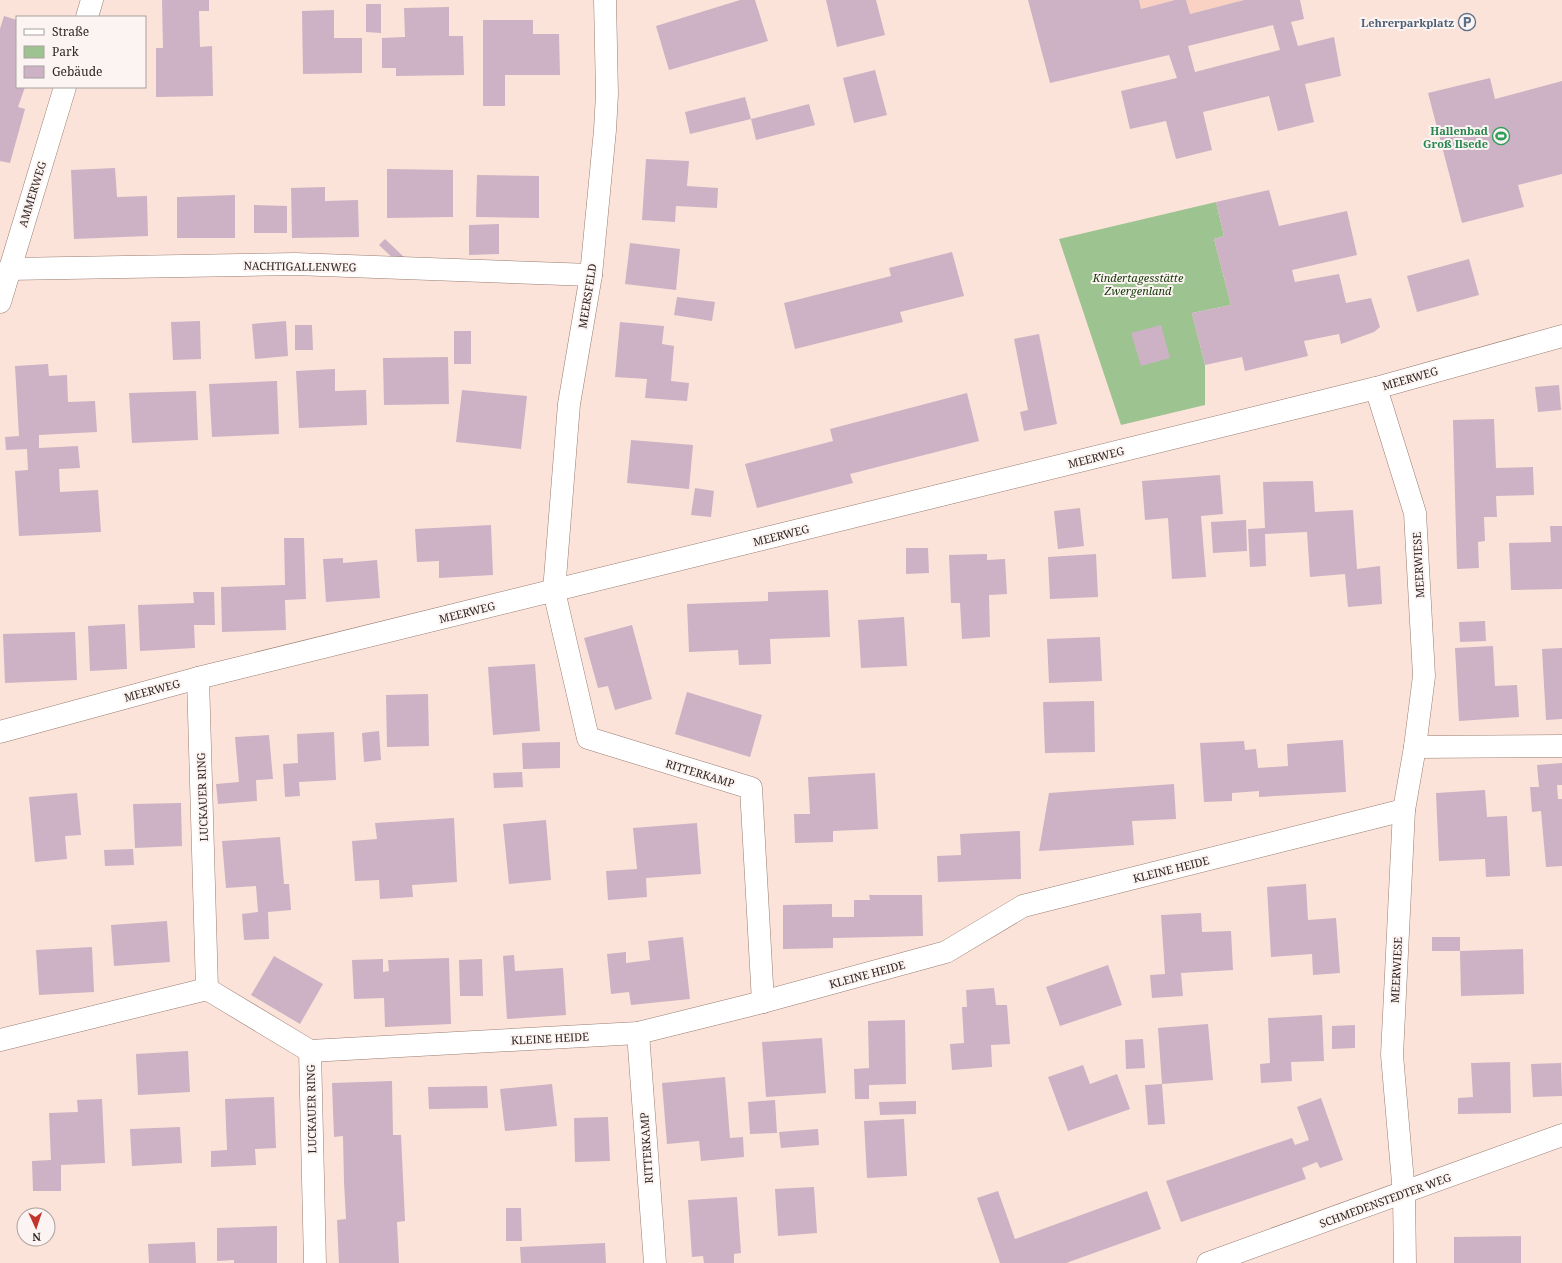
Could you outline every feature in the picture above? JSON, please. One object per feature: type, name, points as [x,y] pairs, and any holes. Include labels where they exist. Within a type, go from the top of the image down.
[{"type":"street","points":[[87,16],[92,0]]},
{"type":"street","name":"MEERSFELD","points":[[554,591],[569,404],[592,275],[605,130],[607,94],[605,0]]},
{"type":"street","name":"AMMERWEG","points":[[0,302],[65,88]]},
{"type":"street","name":"NACHTIGALLENWEG","points":[[9,269],[295,264],[592,275]]},
{"type":"street","name":"MEERWEG","points":[[0,732],[198,678],[1376,388],[1562,336]]},
{"type":"street","name":"MEERWIESE","points":[[1376,388],[1415,512],[1424,676],[1415,747],[1404,810],[1392,1055],[1404,1194],[1405,1263]]},
{"type":"street","name":"RITTERKAMP","points":[[554,591],[588,738],[751,788],[763,1002]]},
{"type":"street","name":"LUCKAUER RING","points":[[198,678],[208,989],[310,1051],[315,1263]]},
{"type":"street","points":[[1415,747],[1562,746]]},
{"type":"street","name":"KLEINE HEIDE","points":[[310,1051],[638,1034],[763,1002],[946,952],[1023,906],[1404,810]]},
{"type":"street","points":[[0,1040],[208,989]]},
{"type":"street","name":"RITTERKAMP","points":[[638,1034],[655,1263]]},
{"type":"street","name":"SCHMEDENSTEDTER WEG","points":[[1208,1263],[1404,1194],[1562,1135]]},
{"type":"shaded area","points":[[1139,0],[1175,0],[1141,9]]},
{"type":"shaded area","points":[[1186,0],[1244,0],[1190,14]]},
{"type":"green space","name":"Kindertagesstätte Zwergenland","points":[[1216,202],[1224,236],[1214,239],[1231,305],[1192,313],[1205,365],[1205,405],[1121,425],[1059,239]]},
{"type":"building","points":[[162,0],[209,0],[209,11],[199,11],[200,47],[212,46],[213,96],[156,97],[156,48],[163,48]]},
{"type":"building","points":[[740,0],[755,0],[768,41],[669,70],[656,26]]},
{"type":"building","points":[[826,0],[876,0],[885,35],[837,47]]},
{"type":"building","points":[[1028,0],[1139,0],[1141,9],[1175,0],[1186,0],[1190,14],[1244,0],[1300,0],[1304,19],[1291,22],[1298,46],[1334,37],[1341,76],[1305,84],[1314,122],[1278,131],[1269,96],[1203,112],[1212,150],[1176,159],[1166,121],[1130,129],[1121,91],[1177,78],[1169,55],[1050,83]],"holes":[[[1273,25],[1280,50],[1195,72],[1188,46]]]},
{"type":"building","points":[[366,4],[381,4],[381,33],[366,32]]},
{"type":"building","points":[[449,7],[449,36],[463,36],[464,75],[396,76],[396,68],[382,68],[382,38],[405,37],[404,8]]},
{"type":"building","points":[[334,10],[334,38],[362,38],[362,73],[303,74],[302,11]]},
{"type":"building","points":[[4,16],[16,20],[16,88],[25,88],[18,107],[25,109],[10,163],[0,161],[0,29]]},
{"type":"building","points":[[483,20],[533,20],[533,34],[559,34],[560,75],[505,75],[505,106],[483,106]]},
{"type":"building","points":[[875,70],[887,115],[854,123],[843,78]]},
{"type":"building","name":"Hallenbad Groß Ilsede","points":[[1490,78],[1495,99],[1562,81],[1562,174],[1518,185],[1524,207],[1462,223],[1428,93]]},
{"type":"building","points":[[745,97],[751,119],[690,134],[685,112]]},
{"type":"building","points":[[809,104],[815,125],[756,140],[751,119]]},
{"type":"building","points":[[646,159],[689,161],[687,186],[718,188],[717,208],[676,206],[675,222],[642,220]]},
{"type":"building","points":[[115,168],[117,197],[147,196],[148,236],[74,239],[71,170]]},
{"type":"building","points":[[387,169],[453,170],[453,217],[387,218]]},
{"type":"building","points":[[477,175],[539,176],[539,218],[476,217]]},
{"type":"building","points":[[325,187],[325,201],[358,200],[359,237],[292,238],[291,188]]},
{"type":"building","name":"Kindertagesstätte Zwergenland","points":[[1269,190],[1279,226],[1347,211],[1357,255],[1292,270],[1295,282],[1339,274],[1346,303],[1371,298],[1380,327],[1374,332],[1341,344],[1339,334],[1304,341],[1308,356],[1245,371],[1242,357],[1205,365],[1192,313],[1231,305],[1214,239],[1224,236],[1216,202]]},
{"type":"building","points":[[235,195],[235,238],[177,238],[177,197]]},
{"type":"building","points":[[254,205],[287,206],[287,233],[254,233]]},
{"type":"building","points":[[499,224],[499,254],[469,255],[469,225]]},
{"type":"building","points":[[385,239],[405,258],[399,264],[379,245]]},
{"type":"building","points":[[630,243],[680,249],[676,290],[625,284]]},
{"type":"building","points":[[952,252],[964,296],[900,312],[903,322],[795,349],[784,303],[891,276],[889,268]]},
{"type":"building","points":[[1469,259],[1479,295],[1417,312],[1407,276]]},
{"type":"building","points":[[677,297],[715,302],[712,321],[674,315]]},
{"type":"building","points":[[200,321],[201,359],[173,360],[171,322]]},
{"type":"building","points":[[286,321],[288,356],[255,359],[252,324]]},
{"type":"building","points":[[620,322],[664,326],[662,344],[674,346],[671,381],[689,383],[687,401],[645,398],[647,379],[615,377]]},
{"type":"building","points":[[295,325],[312,325],[313,350],[295,350]]},
{"type":"building","points":[[1161,325],[1170,358],[1141,366],[1131,333]]},
{"type":"building","points":[[454,331],[471,331],[471,364],[454,364]]},
{"type":"building","points":[[1039,334],[1057,424],[1024,431],[1020,412],[1028,410],[1014,339]]},
{"type":"building","points":[[448,357],[449,404],[384,405],[383,358]]},
{"type":"building","points":[[48,364],[49,376],[67,375],[68,402],[95,401],[97,432],[39,435],[39,448],[78,446],[80,468],[59,469],[60,492],[98,490],[101,532],[19,536],[15,471],[28,470],[27,449],[6,450],[5,437],[19,436],[15,366]]},
{"type":"building","points":[[335,369],[335,391],[366,390],[367,425],[299,428],[296,371]]},
{"type":"building","points":[[277,381],[279,434],[212,437],[209,384]]},
{"type":"building","points":[[1559,385],[1561,410],[1538,412],[1535,387]]},
{"type":"building","points":[[462,390],[527,396],[521,449],[456,442]]},
{"type":"building","points":[[196,391],[198,440],[132,443],[129,393]]},
{"type":"building","points":[[967,393],[979,441],[850,474],[853,483],[757,508],[745,464],[833,441],[830,429]]},
{"type":"building","points":[[1494,419],[1496,468],[1533,467],[1534,495],[1496,496],[1497,517],[1484,517],[1485,541],[1478,542],[1479,568],[1457,569],[1453,420]]},
{"type":"building","points":[[631,440],[693,445],[689,489],[627,483]]},
{"type":"building","points":[[1220,475],[1223,514],[1201,516],[1206,577],[1172,579],[1168,518],[1145,520],[1142,481]]},
{"type":"building","points":[[1313,481],[1315,512],[1353,510],[1357,569],[1380,566],[1382,604],[1348,607],[1345,574],[1310,577],[1307,532],[1265,534],[1266,566],[1250,567],[1248,529],[1265,528],[1263,482]]},
{"type":"building","points":[[695,488],[714,491],[711,517],[691,515]]},
{"type":"building","points":[[1080,508],[1084,546],[1058,549],[1054,511]]},
{"type":"building","points":[[1246,520],[1247,551],[1213,553],[1211,522]]},
{"type":"building","points":[[491,525],[493,575],[439,578],[439,561],[417,562],[415,529]]},
{"type":"building","points":[[1550,526],[1562,526],[1562,589],[1511,590],[1509,543],[1551,542]]},
{"type":"building","points":[[284,538],[304,538],[306,599],[285,600],[286,630],[222,632],[221,587],[285,585]]},
{"type":"building","points":[[906,548],[928,548],[929,573],[906,574]]},
{"type":"building","points":[[987,554],[987,560],[1005,559],[1007,594],[989,595],[990,637],[962,639],[960,603],[951,603],[949,555]]},
{"type":"building","points":[[1096,554],[1098,597],[1050,599],[1048,557]]},
{"type":"building","points":[[343,558],[343,563],[377,560],[380,598],[326,602],[323,559]]},
{"type":"building","points":[[828,590],[830,637],[770,639],[771,664],[739,665],[738,650],[689,652],[687,604],[768,601],[768,592]]},
{"type":"building","points":[[193,592],[214,592],[215,625],[194,625],[195,648],[140,651],[138,605],[194,603]]},
{"type":"building","points":[[904,617],[907,666],[861,668],[858,620]]},
{"type":"building","points":[[1485,621],[1486,641],[1460,642],[1459,622]]},
{"type":"building","points":[[125,624],[127,669],[90,671],[88,626]]},
{"type":"building","points":[[632,625],[652,699],[615,710],[608,686],[598,688],[584,638]]},
{"type":"building","points":[[75,632],[77,680],[5,683],[3,634]]},
{"type":"building","points":[[1100,637],[1102,681],[1049,683],[1047,639]]},
{"type":"building","points":[[1493,646],[1495,686],[1517,685],[1519,717],[1459,721],[1455,648]]},
{"type":"building","points":[[1562,648],[1562,719],[1546,720],[1542,649]]},
{"type":"building","points":[[535,664],[540,731],[493,735],[488,667]]},
{"type":"building","points":[[687,692],[762,715],[750,757],[675,734]]},
{"type":"building","points":[[428,694],[429,746],[387,747],[386,695]]},
{"type":"building","points":[[1094,701],[1095,752],[1045,753],[1043,702]]},
{"type":"building","points":[[379,731],[381,760],[364,762],[362,733]]},
{"type":"building","points":[[334,732],[336,780],[299,782],[300,796],[285,797],[283,764],[298,763],[297,734]]},
{"type":"building","points":[[269,735],[273,779],[256,780],[257,801],[218,804],[216,784],[239,782],[235,737]]},
{"type":"building","points":[[1343,740],[1346,792],[1259,797],[1259,791],[1232,793],[1232,801],[1204,802],[1200,743],[1244,741],[1245,750],[1256,749],[1258,768],[1288,766],[1287,744]]},
{"type":"building","points":[[560,742],[560,768],[523,769],[522,743]]},
{"type":"building","points":[[1562,763],[1562,785],[1557,785],[1558,799],[1562,799],[1562,866],[1546,867],[1541,811],[1532,812],[1530,787],[1539,787],[1537,765]]},
{"type":"building","points":[[522,772],[523,787],[494,788],[493,773]]},
{"type":"building","points":[[875,773],[878,829],[833,831],[833,842],[795,843],[794,814],[810,814],[808,777]]},
{"type":"building","points":[[1174,784],[1176,819],[1132,821],[1134,845],[1039,851],[1049,793]]},
{"type":"building","points":[[1485,790],[1487,817],[1507,816],[1510,876],[1486,877],[1485,859],[1439,861],[1436,793]]},
{"type":"building","points":[[77,793],[81,835],[65,836],[67,859],[35,862],[29,797]]},
{"type":"building","points":[[181,803],[182,846],[135,848],[133,804]]},
{"type":"building","points":[[454,818],[457,882],[412,885],[413,897],[380,899],[379,880],[355,881],[352,841],[377,839],[375,823]]},
{"type":"building","points":[[546,820],[551,880],[509,884],[503,824]]},
{"type":"building","points":[[697,823],[701,874],[646,878],[647,897],[608,900],[606,871],[637,869],[633,828]]},
{"type":"building","points":[[1020,831],[1021,879],[938,882],[937,856],[961,855],[960,834]]},
{"type":"building","points":[[280,837],[284,884],[289,884],[291,910],[268,912],[269,939],[244,940],[242,914],[258,912],[256,886],[226,888],[222,841]]},
{"type":"building","points":[[133,849],[134,865],[105,866],[104,850]]},
{"type":"building","points":[[1306,884],[1308,920],[1336,918],[1340,973],[1313,975],[1312,954],[1271,957],[1267,887]]},
{"type":"building","points":[[869,895],[922,895],[923,936],[833,938],[833,948],[783,949],[783,905],[832,904],[832,917],[854,917],[854,900],[870,900]]},
{"type":"building","points":[[1201,913],[1202,932],[1231,931],[1233,970],[1181,973],[1183,996],[1152,998],[1150,975],[1165,974],[1161,915]]},
{"type":"building","points":[[167,921],[170,962],[114,966],[111,925]]},
{"type":"building","points":[[683,937],[690,999],[631,1005],[629,992],[611,994],[607,954],[626,952],[626,963],[650,960],[648,941]]},
{"type":"building","points":[[1432,937],[1460,937],[1460,951],[1432,951]]},
{"type":"building","points":[[92,947],[94,992],[39,995],[36,950]]},
{"type":"building","points":[[1523,949],[1524,994],[1461,996],[1460,951]]},
{"type":"building","points":[[514,955],[515,971],[563,968],[566,1015],[507,1019],[503,956]]},
{"type":"building","points":[[274,956],[323,984],[300,1024],[251,995]]},
{"type":"building","points":[[449,958],[451,1024],[385,1027],[384,998],[354,999],[352,960],[383,959],[383,972],[389,971],[388,960]]},
{"type":"building","points":[[482,959],[483,996],[460,996],[459,960]]},
{"type":"building","points":[[1108,965],[1122,1005],[1060,1026],[1046,987]]},
{"type":"building","points":[[994,988],[996,1005],[1007,1005],[1010,1044],[991,1045],[992,1067],[952,1070],[950,1044],[964,1043],[962,1007],[967,1007],[966,990]]},
{"type":"building","points":[[1322,1015],[1324,1061],[1291,1062],[1292,1081],[1261,1083],[1260,1064],[1270,1063],[1268,1018]]},
{"type":"building","points":[[905,1020],[906,1084],[869,1085],[869,1099],[855,1099],[854,1069],[869,1068],[868,1021]]},
{"type":"building","points":[[1208,1024],[1213,1080],[1162,1084],[1158,1028]]},
{"type":"building","points":[[1355,1025],[1355,1048],[1332,1049],[1332,1026]]},
{"type":"building","points":[[822,1038],[826,1093],[766,1097],[762,1042]]},
{"type":"building","points":[[1143,1039],[1145,1068],[1126,1069],[1125,1040]]},
{"type":"building","points":[[188,1051],[190,1092],[138,1095],[136,1054]]},
{"type":"building","points":[[1510,1062],[1511,1113],[1458,1114],[1458,1098],[1473,1097],[1471,1063]]},
{"type":"building","points":[[1561,1063],[1562,1096],[1533,1097],[1531,1064]]},
{"type":"building","points":[[1083,1065],[1090,1084],[1117,1074],[1130,1109],[1068,1131],[1048,1077]]},
{"type":"building","points":[[725,1077],[730,1138],[743,1137],[744,1157],[701,1161],[699,1141],[667,1144],[662,1083]]},
{"type":"building","points":[[392,1081],[393,1135],[401,1135],[405,1221],[397,1222],[399,1263],[339,1263],[337,1220],[346,1219],[343,1136],[334,1137],[332,1083]]},
{"type":"building","points":[[552,1084],[557,1126],[505,1131],[500,1089]]},
{"type":"building","points":[[1162,1084],[1165,1124],[1148,1125],[1145,1085]]},
{"type":"building","points":[[487,1086],[488,1108],[429,1109],[428,1087]]},
{"type":"building","points":[[274,1097],[276,1148],[255,1149],[256,1165],[211,1167],[211,1151],[227,1150],[225,1099]]},
{"type":"building","points":[[1321,1098],[1343,1160],[1320,1168],[1317,1162],[1302,1168],[1306,1179],[1181,1222],[1166,1181],[1292,1138],[1295,1145],[1309,1140],[1297,1107]]},
{"type":"building","points":[[102,1099],[105,1163],[61,1165],[61,1191],[33,1191],[32,1161],[51,1160],[49,1113],[78,1112],[77,1100]]},
{"type":"building","points":[[775,1100],[777,1133],[750,1134],[748,1102]]},
{"type":"building","points":[[916,1101],[916,1114],[880,1115],[879,1102]]},
{"type":"building","points":[[608,1117],[610,1161],[575,1162],[574,1118]]},
{"type":"building","points":[[904,1119],[907,1176],[867,1178],[864,1121]]},
{"type":"building","points":[[180,1127],[182,1163],[132,1166],[130,1129]]},
{"type":"building","points":[[818,1129],[819,1145],[781,1148],[779,1132]]},
{"type":"building","points":[[814,1187],[817,1233],[778,1236],[775,1189]]},
{"type":"building","points":[[998,1191],[1015,1239],[1147,1191],[1161,1229],[1066,1263],[1000,1263],[977,1198]]},
{"type":"building","points":[[737,1197],[741,1253],[734,1254],[734,1263],[704,1263],[703,1256],[692,1257],[688,1200]]},
{"type":"building","points":[[506,1208],[521,1208],[522,1241],[506,1241]]},
{"type":"building","points":[[277,1226],[277,1263],[234,1263],[234,1260],[217,1261],[217,1228]]},
{"type":"building","points":[[1521,1236],[1521,1263],[1454,1263],[1454,1237]]},
{"type":"building","points":[[195,1242],[196,1263],[149,1263],[148,1244]]},
{"type":"building","points":[[605,1243],[606,1263],[521,1263],[520,1247]]},
{"type":"place","name":"Lehrerparkplatz","points":[[1467,22]]},
{"type":"place","name":"Hallenbad Groß Ilsede","points":[[1501,136]]}]
